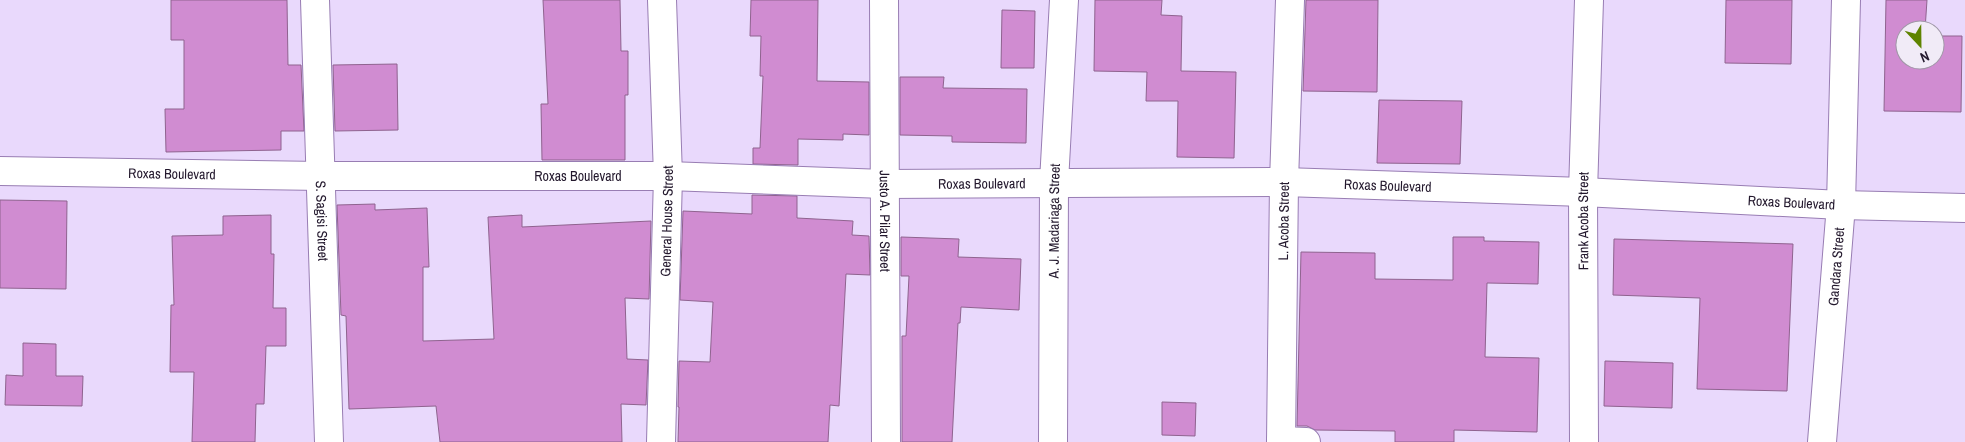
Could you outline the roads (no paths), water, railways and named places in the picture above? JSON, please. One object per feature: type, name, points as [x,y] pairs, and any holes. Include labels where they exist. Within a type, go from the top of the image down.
[{"type":"street","name":"S. Sagisi Street","points":[[316,0],[329,442]]},
{"type":"street","name":"General House Street","points":[[661,442],[668,176],[662,0]]},
{"type":"street","name":"Justo A. Pilar Street","points":[[884,0],[886,442]]},
{"type":"street","name":"A. J. Madariaga Street","points":[[1052,442],[1054,182],[1064,0]]},
{"type":"street","name":"L. Acoba Street","points":[[1290,0],[1284,182],[1290,442]]},
{"type":"street","name":"Frank Acoba Street","points":[[1584,442],[1583,192],[1589,0]]},
{"type":"street","name":"Gandara Street","points":[[1822,442],[1841,205],[1846,0]]},
{"type":"street","name":"Roxas Boulevard","points":[[0,171],[321,176],[668,176],[884,184],[1284,182],[1583,192],[1841,205],[1965,208]]}]
